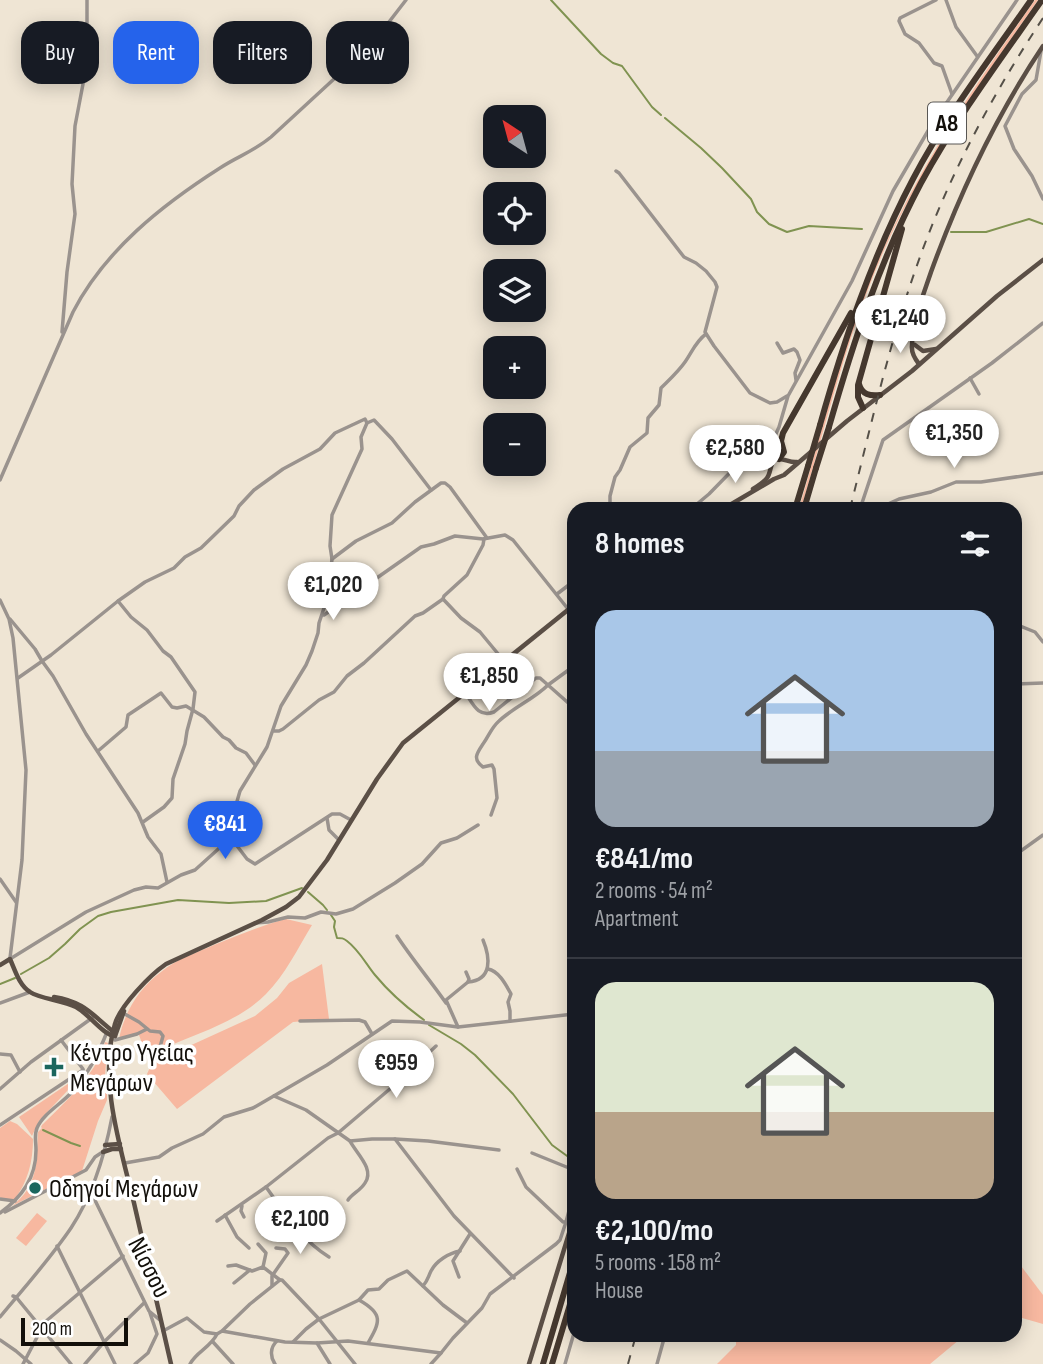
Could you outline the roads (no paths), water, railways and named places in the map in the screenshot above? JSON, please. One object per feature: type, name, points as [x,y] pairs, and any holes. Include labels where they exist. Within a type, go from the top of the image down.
[{"type":"highway","name":"Α8","points":[[797,502],[845,340],[885,235],[922,162],[1031,0]]},
{"type":"highway","name":"Α8","points":[[806,502],[867,303],[907,210],[958,121],[1042,0]]},
{"type":"highway","points":[[863,408],[858,397],[858,382],[907,210]]},
{"type":"highway","points":[[781,460],[783,433],[859,301]]},
{"type":"highway","points":[[858,382],[865,394],[880,395]]},
{"type":"highway","points":[[543,1364],[567,1283]]},
{"type":"highway","points":[[552,1364],[567,1314]]},
{"type":"main road","points":[[922,362],[913,352],[914,331],[926,287],[951,217],[992,132],[1042,48]]},
{"type":"main road","points":[[736,502],[785,475],[1043,260]]},
{"type":"main road","points":[[914,342],[920,349],[927,351],[940,347]]},
{"type":"main road","points":[[781,460],[792,463],[800,461]]},
{"type":"main road","points":[[747,495],[766,479],[771,467],[781,460]]},
{"type":"main road","points":[[781,460],[788,465],[788,471]]},
{"type":"main road","points":[[771,467],[774,474],[779,476]]},
{"type":"main road","points":[[171,1364],[113,1112],[110,1075],[113,1035],[122,1012],[156,971],[169,962],[280,910],[299,897],[401,746],[567,610]]},
{"type":"main road","points":[[0,965],[10,959],[21,982],[30,992],[77,1007],[101,1020],[107,1022],[122,1012]]},
{"type":"main road","points":[[94,1017],[113,1035]]},
{"type":"main road","points":[[101,1020],[113,1035]]},
{"type":"main road","points":[[105,1145],[121,1147]]},
{"type":"main road","points":[[103,1152],[121,1147]]},
{"type":"main road","points":[[529,1364],[567,1239]]},
{"type":"street","points":[[62,335],[75,214],[72,184],[75,126],[87,63],[87,0]]},
{"type":"street","points":[[0,480],[62,335],[85,290],[107,261],[148,221],[199,182],[264,143],[372,44],[406,0]]},
{"type":"street","points":[[936,0],[900,18],[899,21],[905,34],[919,43],[934,63],[942,66],[952,94]]},
{"type":"street","points":[[946,0],[956,27],[977,56]]},
{"type":"street","points":[[771,467],[772,443],[788,396],[852,281],[894,191],[932,124],[1017,0]]},
{"type":"street","points":[[1042,48],[1037,79],[1022,94],[1005,126],[1014,149],[1043,198]]},
{"type":"street","points":[[616,171],[684,257],[700,266],[715,282],[717,287],[706,324],[706,334],[741,382],[753,395],[770,403],[788,396]]},
{"type":"street","points":[[862,502],[883,440],[1043,323]]},
{"type":"street","points":[[610,502],[615,477],[630,447],[647,433],[648,418],[659,405],[661,388],[686,361],[699,339],[706,334]]},
{"type":"street","points":[[777,344],[783,353],[794,349],[797,352],[800,360],[795,373],[796,382]]},
{"type":"street","points":[[970,378],[979,394]]},
{"type":"street","points":[[18,678],[118,601],[145,582],[174,568],[201,548],[234,516],[247,496],[277,473],[320,449],[335,433],[365,419],[367,423]]},
{"type":"street","points":[[10,959],[86,912],[138,888],[158,888],[201,866],[221,847],[228,834],[238,796],[269,745],[281,706],[310,657],[327,599],[332,559],[332,515],[362,449],[361,437],[367,423],[374,420],[383,429],[431,490]]},
{"type":"street","points":[[699,502],[753,449],[767,441]]},
{"type":"street","points":[[770,452],[773,457],[781,460]]},
{"type":"street","points":[[891,502],[931,492],[956,482],[982,482],[1043,473]]},
{"type":"street","points":[[332,559],[356,541],[392,523],[441,483],[447,485],[486,539]]},
{"type":"street","points":[[322,616],[421,547],[455,536],[486,539],[501,534],[509,536],[567,608]]},
{"type":"street","points":[[274,731],[283,729],[319,700],[334,692],[347,676],[415,616],[443,599],[467,575],[486,539]]},
{"type":"street","points":[[557,594],[567,586]]},
{"type":"street","points":[[443,599],[461,618],[480,632],[504,661]]},
{"type":"street","points":[[0,600],[8,616],[53,676],[69,706],[143,822],[148,837],[161,854],[167,882]]},
{"type":"street","points":[[118,601],[171,657],[195,692],[184,748],[173,779],[172,798],[143,822]]},
{"type":"street","points":[[8,616],[18,678],[26,770],[22,860],[10,959]]},
{"type":"street","points":[[1022,627],[1035,632],[1043,642]]},
{"type":"street","points":[[491,815],[497,798],[495,772],[492,765],[479,764],[476,758],[478,751],[498,721],[567,671]]},
{"type":"street","points":[[465,692],[477,711],[488,714],[536,678],[540,678],[567,702]]},
{"type":"street","points":[[1022,684],[1043,683]]},
{"type":"street","points":[[98,751],[126,727],[127,717],[131,712],[160,693],[174,708],[186,706],[193,709],[233,746],[246,753],[256,765]]},
{"type":"street","points":[[228,834],[247,859],[255,864],[337,813],[351,820]]},
{"type":"street","points":[[327,818],[329,830],[339,840]]},
{"type":"street","points":[[253,923],[288,917],[304,918],[321,912],[336,914],[353,909],[422,864],[441,843],[457,838],[478,825]]},
{"type":"street","points":[[1022,850],[1043,835]]},
{"type":"street","points":[[0,879],[17,904]]},
{"type":"street","points":[[397,936],[446,1003],[457,1027]]},
{"type":"street","points":[[483,940],[488,969]]},
{"type":"street","points":[[446,1003],[447,998],[468,982],[475,981],[488,969]]},
{"type":"street","points":[[488,969],[499,976],[510,994],[510,1021]]},
{"type":"street","points":[[466,972],[468,982]]},
{"type":"street","points":[[0,1003],[30,992]]},
{"type":"street","points":[[122,1012],[163,1036],[158,1049],[140,1055]]},
{"type":"street","points":[[125,1163],[161,1156],[205,1132],[224,1117],[246,1111],[311,1075],[392,1021],[420,1021],[457,1027],[567,1015]]},
{"type":"street","points":[[0,1089],[94,1017]]},
{"type":"street","points":[[300,1021],[359,1020],[365,1022],[372,1034]]},
{"type":"street","points":[[0,1214],[26,1187],[34,1167],[38,1125],[70,1093],[113,1035],[133,1036],[147,1029]]},
{"type":"street","points":[[61,1040],[85,1072]]},
{"type":"street","points":[[217,1221],[338,1133],[436,1046]]},
{"type":"street","points":[[0,1054],[11,1055],[20,1072]]},
{"type":"street","points":[[0,1125],[85,1072]]},
{"type":"street","points":[[274,1096],[306,1110],[350,1141],[364,1162],[367,1178],[364,1185],[348,1200]]},
{"type":"street","points":[[0,1317],[71,1228],[90,1190],[113,1112]]},
{"type":"street","points":[[350,1141],[395,1139],[499,1150]]},
{"type":"street","points":[[395,1139],[470,1234],[514,1278]]},
{"type":"street","points":[[0,1214],[86,1170],[95,1157],[103,1152]]},
{"type":"street","points":[[532,1153],[567,1167]]},
{"type":"street","points":[[517,1169],[526,1187],[560,1221],[565,1222]]},
{"type":"street","points":[[266,1187],[302,1236],[328,1257]]},
{"type":"street","name":"Νίσσου","points":[[90,1190],[149,1311],[161,1321]]},
{"type":"street","points":[[0,1200],[15,1201]]},
{"type":"street","points":[[244,1217],[240,1211],[245,1201]]},
{"type":"street","points":[[269,1220],[277,1212],[279,1205]]},
{"type":"street","points":[[290,1219],[297,1219],[305,1214],[314,1217]]},
{"type":"street","points":[[225,1215],[237,1237],[249,1248]]},
{"type":"street","points":[[431,1364],[482,1308],[490,1294],[560,1240],[567,1215]]},
{"type":"street","points":[[459,1277],[453,1264],[470,1234]]},
{"type":"street","points":[[228,1266],[236,1265],[256,1270],[263,1266],[267,1257],[258,1244]]},
{"type":"street","points":[[57,1246],[115,1364]]},
{"type":"street","points":[[272,1286],[273,1274],[288,1254],[285,1249],[276,1248]]},
{"type":"street","points":[[422,1286],[429,1279],[429,1273],[435,1265],[452,1253],[460,1251]]},
{"type":"street","points":[[24,1362],[46,1321],[123,1256]]},
{"type":"street","points":[[263,1266],[280,1280],[284,1280],[355,1364]]},
{"type":"street","points":[[233,1283],[250,1270]]},
{"type":"street","points":[[293,1342],[319,1320],[359,1300],[368,1290],[379,1289],[385,1282],[405,1271],[467,1324]]},
{"type":"street","points":[[190,1364],[192,1359],[213,1342],[250,1304],[280,1280]]},
{"type":"street","points":[[15,1296],[71,1364]]},
{"type":"street","points":[[359,1300],[368,1305],[378,1318],[378,1325],[368,1343]]},
{"type":"street","points":[[85,1364],[145,1302]]},
{"type":"street","points":[[135,1364],[148,1353],[157,1334],[149,1311]]},
{"type":"street","points":[[163,1331],[187,1318],[204,1332],[277,1341],[368,1343],[441,1353]]},
{"type":"street","points":[[0,1340],[24,1362],[31,1364]]},
{"type":"street","points":[[275,1364],[271,1356],[277,1341]]},
{"type":"street","points":[[213,1342],[233,1364]]},
{"type":"street","points":[[565,1364],[572,1342]]},
{"type":"street","points":[[657,1364],[663,1342]]},
{"type":"street","points":[[317,1343],[330,1364]]},
{"type":"waterway","points":[[551,0],[601,54],[622,66],[661,115]]},
{"type":"waterway","points":[[665,118],[722,168],[751,199],[757,212],[769,224],[787,232],[809,226],[862,229]]},
{"type":"waterway","points":[[951,232],[986,232],[1029,219],[1043,224]]},
{"type":"waterway","points":[[21,974],[49,958],[98,916],[111,912],[178,900],[229,903],[266,901],[302,888]]},
{"type":"waterway","points":[[308,892],[327,910]]},
{"type":"waterway","points":[[331,915],[335,921],[337,938],[351,945],[386,987],[424,1020]]},
{"type":"waterway","points":[[0,984],[15,978]]},
{"type":"waterway","points":[[429,1025],[475,1055],[513,1094],[552,1145],[567,1156]]},
{"type":"waterway","points":[[43,1130],[80,1146]]},
{"type":"railway","points":[[852,502],[895,335],[929,233],[980,122],[1043,18]]},
{"type":"railway","points":[[628,1364],[634,1342]]},
{"type":"place","name":"Κέντρο Υγείας Μεγάρων","points":[[54,1067]]},
{"type":"place","name":"Οδηγοί Μεγάρων","points":[[35,1188]]}]
